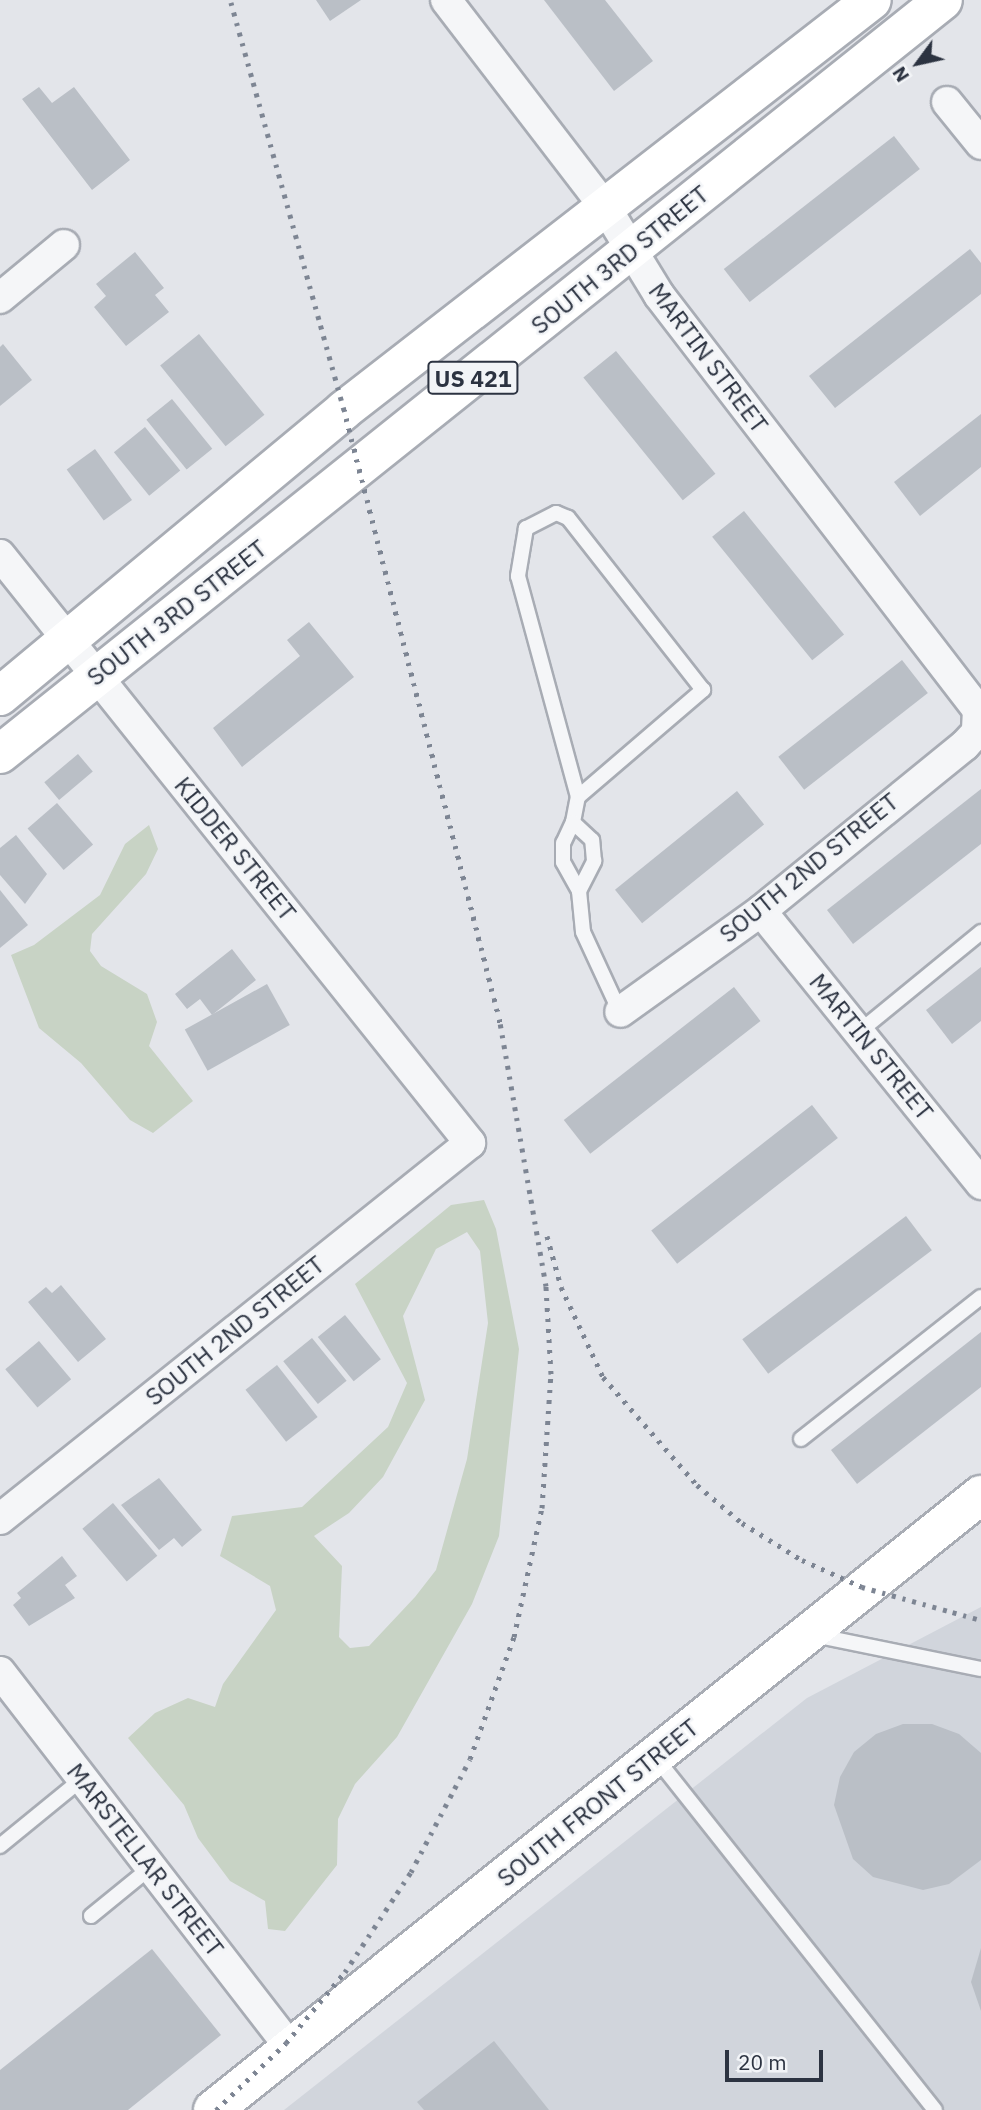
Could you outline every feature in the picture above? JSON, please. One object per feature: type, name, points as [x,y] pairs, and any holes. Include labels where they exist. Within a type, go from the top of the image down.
[{"type":"main road","name":"SOUTH 3RD STREET","points":[[0,696],[344,410],[607,210],[873,0]]},
{"type":"main road","name":"SOUTH 3RD STREET","points":[[0,754],[943,0]]},
{"type":"main road","name":"SOUTH FRONT STREET","points":[[213,2110],[981,1495]]},
{"type":"street","name":"MARTIN STREET","points":[[446,0],[607,210],[629,253],[978,710]]},
{"type":"street","points":[[947,102],[981,144]]},
{"type":"street","points":[[0,298],[64,245]]},
{"type":"street","name":"KIDDER STREET","points":[[0,555],[470,1143]]},
{"type":"street","name":"SOUTH 2ND STREET","points":[[620,1012],[761,911],[965,745],[977,732],[978,710]]},
{"type":"street","name":"MARTIN STREET","points":[[761,911],[981,1184]]},
{"type":"street","name":"SOUTH 2ND STREET","points":[[0,1519],[470,1143]]},
{"type":"street","name":"MARSTELLAR STREET","points":[[0,1672],[291,2049]]},
{"type":"lane","points":[[578,797],[703,690],[568,518],[556,513],[526,528],[519,576],[578,797],[573,822],[563,843],[563,862],[579,891],[583,932],[620,1012]]},
{"type":"lane","points":[[573,822],[592,840],[594,861],[579,891]]},
{"type":"lane","points":[[859,1032],[981,932]]},
{"type":"lane","points":[[801,1439],[981,1297]]},
{"type":"lane","points":[[806,1633],[981,1669]]},
{"type":"lane","points":[[655,1756],[935,2110]]},
{"type":"lane","points":[[0,1846],[82,1778]]},
{"type":"lane","points":[[91,1916],[150,1867]]},
{"type":"shaded area","points":[[981,1607],[981,2110],[284,2110],[807,1698]]},
{"type":"green space","points":[[149,825],[158,849],[146,874],[92,934],[90,951],[101,966],[147,994],[157,1022],[149,1046],[193,1101],[153,1133],[130,1120],[81,1063],[39,1028],[11,955],[34,945],[100,895],[125,844]]},
{"type":"green space","points":[[484,1200],[496,1229],[519,1349],[499,1536],[472,1604],[397,1737],[355,1784],[338,1819],[337,1865],[285,1931],[268,1929],[265,1901],[230,1881],[198,1838],[184,1805],[128,1738],[155,1713],[188,1698],[215,1707],[223,1684],[276,1610],[270,1586],[220,1556],[232,1516],[302,1507],[388,1427],[407,1383],[355,1284],[451,1205]],"holes":[[[467,1232],[480,1251],[488,1323],[467,1459],[436,1570],[415,1597],[369,1646],[350,1648],[339,1637],[342,1566],[314,1536],[349,1513],[383,1477],[425,1400],[403,1316],[436,1249]]]},
{"type":"building","points":[[316,0],[361,0],[330,21]]},
{"type":"building","points":[[544,0],[605,0],[653,61],[614,91]]},
{"type":"building","points":[[39,87],[52,103],[74,87],[130,160],[92,190],[22,99]]},
{"type":"building","points":[[894,136],[920,169],[750,302],[724,269]]},
{"type":"building","points":[[970,249],[981,263],[981,294],[835,408],[809,376]]},
{"type":"building","points":[[135,252],[164,288],[155,295],[169,312],[126,346],[94,307],[106,296],[96,284]]},
{"type":"building","points":[[199,334],[264,415],[226,446],[160,365]]},
{"type":"building","points":[[3,344],[32,380],[0,406],[0,347]]},
{"type":"building","points":[[616,351],[715,474],[683,500],[583,377]]},
{"type":"building","points":[[172,399],[212,449],[187,470],[146,420]]},
{"type":"building","points":[[981,414],[981,467],[920,516],[894,482]]},
{"type":"building","points":[[145,427],[180,471],[149,496],[114,452]]},
{"type":"building","points":[[95,449],[132,500],[104,521],[67,470]]},
{"type":"building","points":[[744,511],[844,635],[812,660],[712,537]]},
{"type":"building","points":[[309,622],[354,677],[242,767],[213,728],[300,656],[287,640]]},
{"type":"building","points":[[902,660],[928,693],[804,790],[778,757]]},
{"type":"building","points":[[78,754],[93,772],[59,800],[44,782]]},
{"type":"building","points":[[981,789],[981,844],[853,944],[827,910]]},
{"type":"building","points":[[737,791],[764,824],[642,923],[615,890]]},
{"type":"building","points":[[57,803],[93,845],[64,870],[28,829]]},
{"type":"building","points":[[16,835],[47,874],[25,904],[0,875],[0,848]]},
{"type":"building","points":[[0,890],[28,925],[0,948]]},
{"type":"building","points":[[232,949],[256,980],[212,1015],[200,999],[187,1009],[175,994]]},
{"type":"building","points":[[981,967],[981,1021],[952,1044],[926,1010]]},
{"type":"building","points":[[267,984],[290,1025],[208,1071],[185,1030]]},
{"type":"building","points":[[734,987],[760,1021],[590,1154],[564,1120]]},
{"type":"building","points":[[812,1105],[838,1138],[677,1264],[651,1231]]},
{"type":"building","points":[[906,1216],[932,1250],[768,1374],[742,1339]]},
{"type":"building","points":[[61,1285],[106,1339],[78,1362],[28,1302],[46,1287],[52,1293]]},
{"type":"building","points":[[345,1315],[381,1359],[354,1381],[318,1337]]},
{"type":"building","points":[[981,1332],[981,1387],[857,1484],[831,1450]]},
{"type":"building","points":[[312,1338],[347,1381],[318,1404],[283,1361]]},
{"type":"building","points":[[39,1341],[71,1379],[37,1408],[5,1369]]},
{"type":"building","points":[[277,1365],[318,1417],[286,1442],[245,1390]]},
{"type":"building","points":[[159,1478],[202,1530],[182,1547],[174,1538],[159,1550],[121,1505]]},
{"type":"building","points":[[113,1503],[157,1556],[127,1582],[82,1529]]},
{"type":"building","points":[[62,1556],[77,1576],[65,1585],[75,1598],[29,1626],[13,1605],[21,1598],[17,1593]]},
{"type":"building","points":[[903,1724],[932,1724],[959,1734],[981,1753],[981,1860],[949,1884],[923,1890],[873,1877],[853,1859],[834,1805],[840,1777],[854,1752],[876,1734]]},
{"type":"building","points":[[981,1948],[981,2011],[971,1982]]},
{"type":"building","points":[[152,1949],[221,2035],[128,2110],[0,2110],[0,2070]]},
{"type":"building","points":[[494,2041],[549,2110],[424,2110],[417,2102]]},
{"type":"railway","points":[[216,2110],[286,2043],[345,1972],[411,1872],[470,1759],[514,1637],[542,1508],[551,1374],[546,1286],[500,1022],[344,410],[230,0]]},
{"type":"railway","points":[[547,1236],[561,1287],[603,1377],[697,1485],[742,1523],[802,1560],[862,1587],[981,1620]]}]
